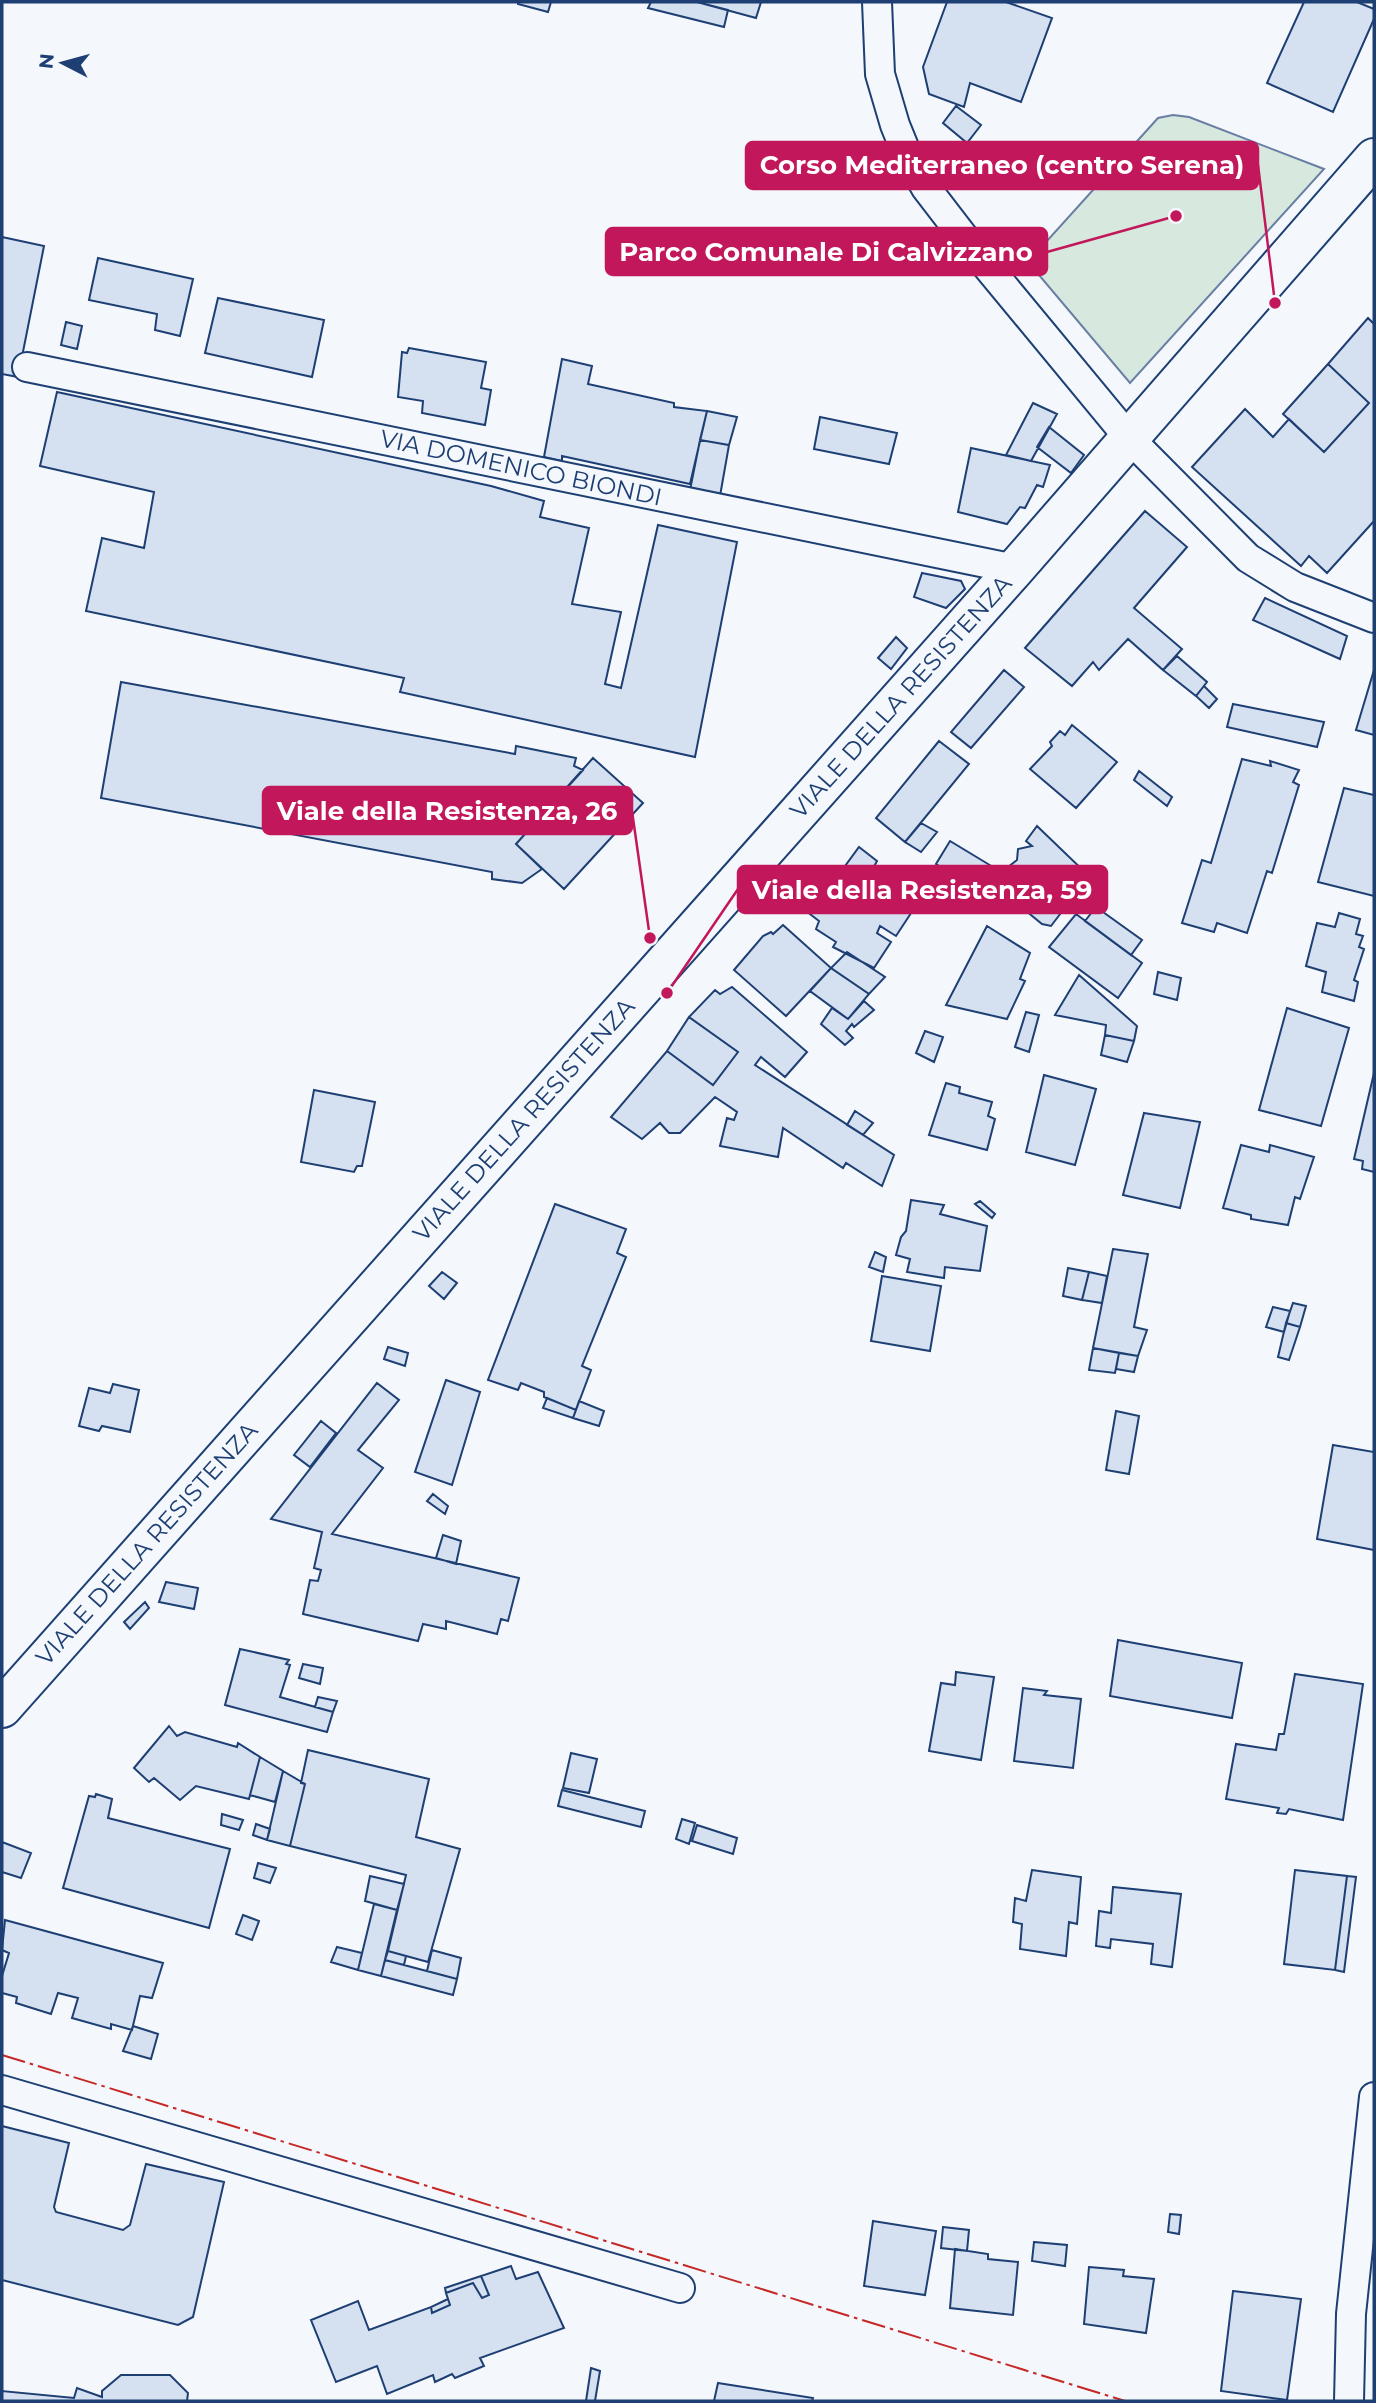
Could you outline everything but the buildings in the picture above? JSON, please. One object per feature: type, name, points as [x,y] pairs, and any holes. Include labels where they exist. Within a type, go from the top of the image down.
[{"type":"main road","name":"VIALE DELLA RESISTENZA","points":[[2,1708],[1014,569],[1374,158]]},
{"type":"street","points":[[877,2],[880,74],[908,157],[926,188],[1129,438],[1248,558],[1295,587],[1374,618]]},
{"type":"street","name":"VIA DOMENICO BIONDI","points":[[27,367],[1014,569]]},
{"type":"street","points":[[2,2090],[680,2288]]},
{"type":"street","points":[[1349,2401],[1351,2314],[1374,2097]]},
{"type":"shaded area","points":[[1173,115],[1189,117],[1324,169],[1130,383],[1028,262],[1158,118]]},
{"type":"power","points":[[2,2055],[1125,2401]]},
{"type":"place","name":"Parco Comunale Di Calvizzano","points":[[1176,216]]},
{"type":"place","name":"Corso Mediterraneo (centro Serena)","points":[[1275,303]]},
{"type":"place","name":"Viale della Resistenza, 26","points":[[650,938]]},
{"type":"place","name":"Viale della Resistenza, 59","points":[[667,993]]}]
